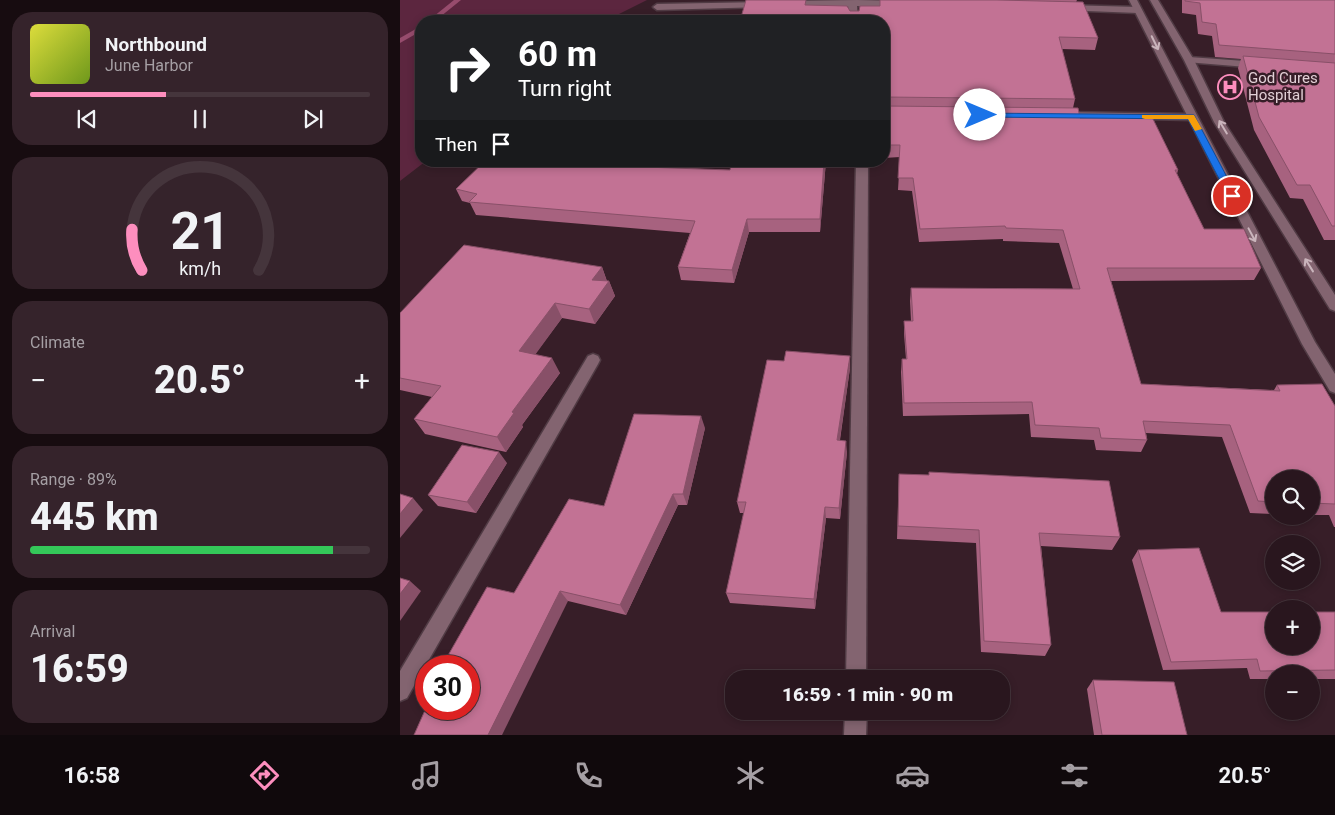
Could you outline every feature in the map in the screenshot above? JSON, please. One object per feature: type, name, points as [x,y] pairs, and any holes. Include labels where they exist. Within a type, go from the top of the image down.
[{"type":"street","points":[[1154,0],[1189,60],[1219,122],[1335,306]]},
{"type":"street","points":[[852,2],[853,15]]},
{"type":"street","points":[[657,7],[852,2],[910,4]]},
{"type":"street","points":[[1059,8],[1135,5],[1309,344],[1335,387]]},
{"type":"street","points":[[1189,60],[1267,66]]},
{"type":"street","points":[[1052,115],[1191,117]]},
{"type":"street","points":[[856,670],[862,167]]},
{"type":"street","points":[[400,691],[593,360]]},
{"type":"street","points":[[855,735],[856,720]]},
{"type":"shaded area","points":[[400,0],[647,0],[617,15],[415,15],[415,167],[418,167],[400,181]]},
{"type":"building","points":[[746,0],[806,0],[805,5],[847,6],[850,11],[859,11],[860,6],[880,6],[880,0],[1083,2],[1098,38],[1059,37],[1075,99],[890,97],[890,15],[742,15]]},
{"type":"building","points":[[1185,0],[1335,0],[1335,54],[1219,45],[1216,24],[1202,22],[1200,3]]},
{"type":"building","points":[[1243,56],[1335,63],[1335,226],[1332,226],[1310,185],[1297,185],[1259,117]]},
{"type":"building","points":[[890,106],[1078,108],[1080,118],[1152,117],[1204,229],[1244,229],[1261,268],[1107,268],[1141,384],[1280,391],[1277,385],[1322,384],[1335,406],[1335,504],[1320,503],[1320,470],[1265,470],[1265,501],[1258,501],[1230,425],[1143,421],[1147,440],[1101,438],[1099,428],[1035,425],[1032,402],[904,403],[902,359],[907,359],[904,321],[913,321],[911,288],[1080,289],[1063,230],[1006,228],[1005,226],[920,229],[913,178],[898,178],[900,145],[890,145]]},
{"type":"building","points":[[479,167],[644,167],[730,170],[731,167],[824,167],[820,219],[747,219],[732,270],[678,267],[695,221],[469,202],[477,194],[456,189]]},
{"type":"building","points":[[464,245],[602,267],[592,280],[609,281],[589,309],[555,303],[519,351],[552,358],[512,412],[514,413],[497,437],[414,419],[441,386],[400,378],[400,313]]},
{"type":"building","points":[[786,351],[850,356],[837,440],[846,441],[839,508],[825,507],[814,599],[726,593],[746,502],[737,502],[767,360],[784,361]]},
{"type":"building","points":[[634,414],[701,416],[683,494],[673,494],[620,605],[560,591],[488,735],[414,735],[421,720],[480,720],[480,655],[448,655],[487,587],[514,593],[569,499],[604,506]]},
{"type":"building","points":[[462,445],[499,452],[467,502],[428,495]]},
{"type":"building","points":[[929,472],[1109,481],[1120,537],[1039,533],[1051,645],[984,641],[979,530],[898,526],[899,474],[929,475]]},
{"type":"building","points":[[400,494],[413,498],[400,514]]},
{"type":"building","points":[[1199,548],[1221,612],[1265,612],[1265,655],[1320,655],[1320,612],[1335,612],[1335,670],[1320,670],[1320,665],[1265,665],[1265,671],[1260,671],[1257,659],[1171,662],[1138,550]]},
{"type":"building","points":[[400,578],[410,581],[400,594]]},
{"type":"building","points":[[1093,680],[1174,682],[1187,735],[1102,735]]},
{"type":"waterway","points":[[439,15],[458,0]]},
{"type":"waterway","points":[[400,41],[415,32]]},
{"type":"slow traffic","points":[[1145,116],[1191,117],[1198,129]]},
{"type":"place","name":"God Cures Hospital","points":[[1230,87]]},
{"type":"route","points":[[980,115],[1191,117],[1232,196]]}]
